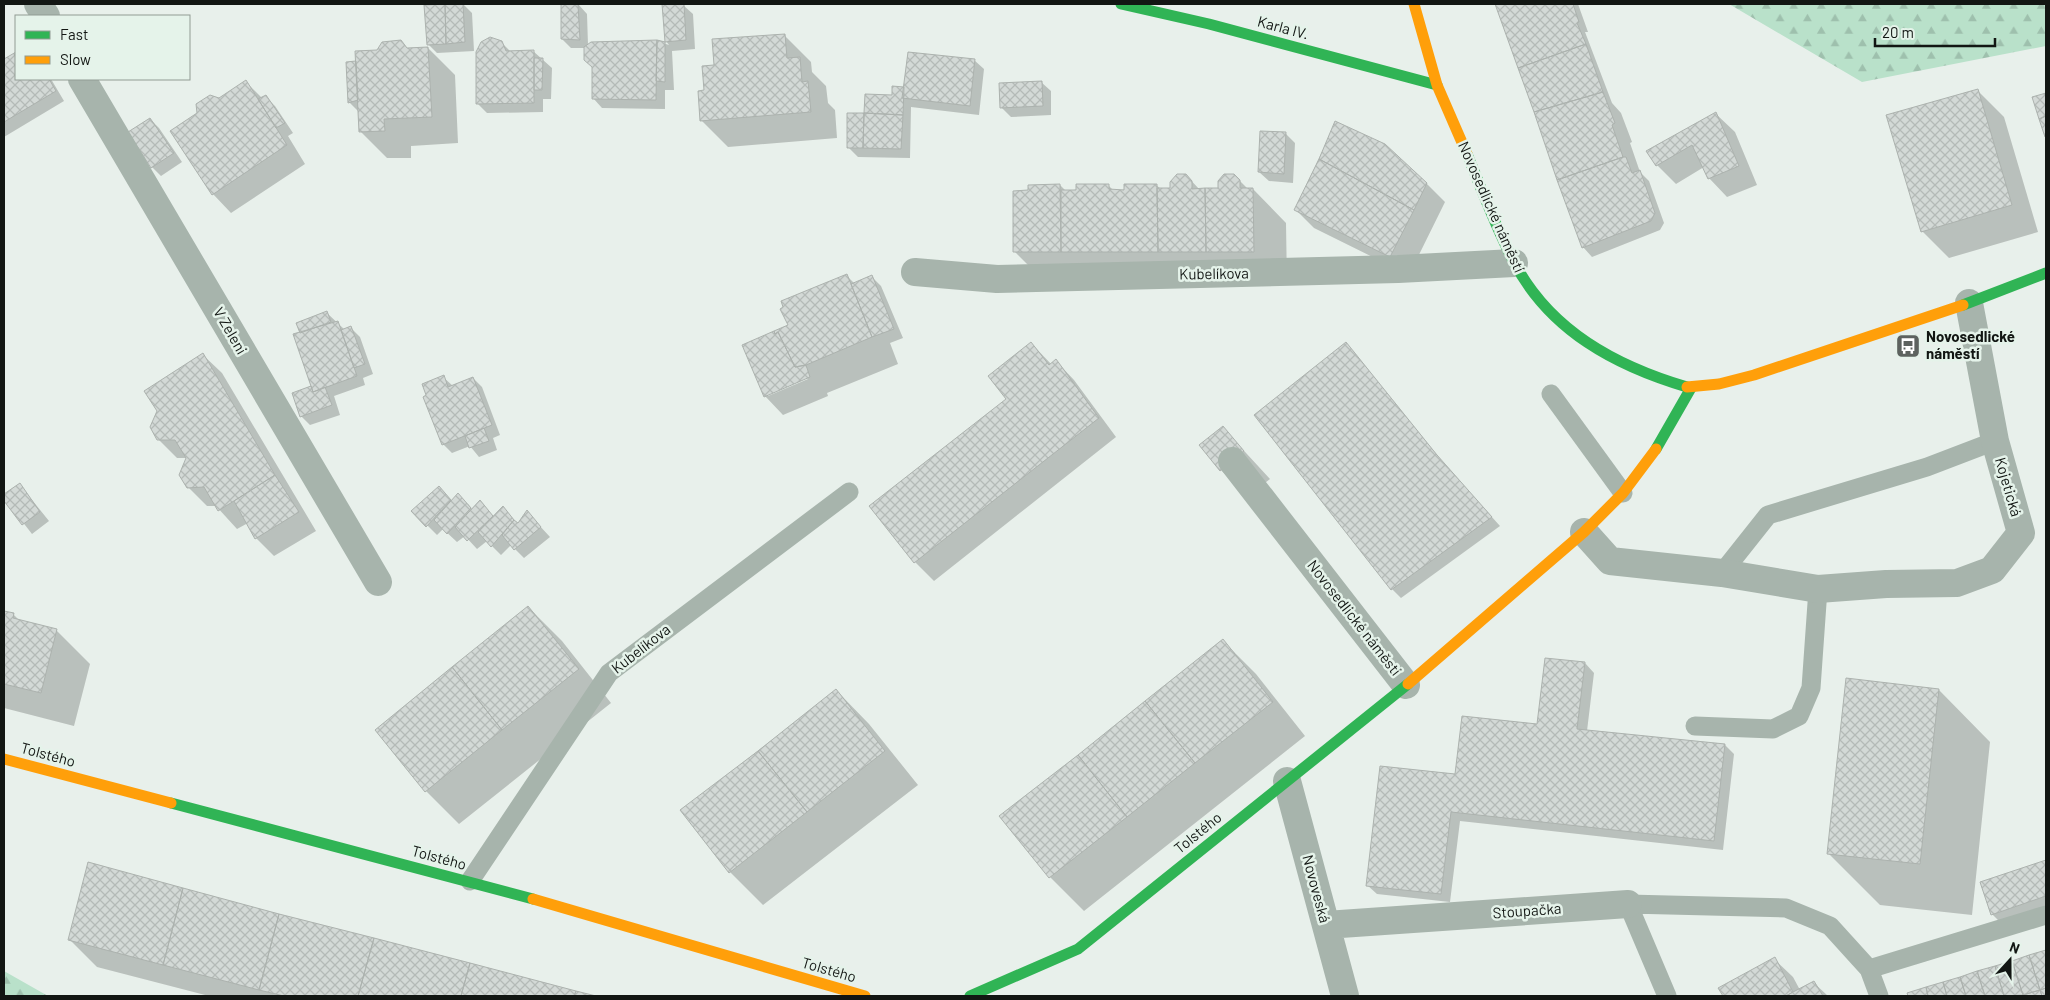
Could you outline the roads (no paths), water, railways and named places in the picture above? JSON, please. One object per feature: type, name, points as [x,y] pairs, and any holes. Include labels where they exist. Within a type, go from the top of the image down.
[{"type":"street","points":[[38,4],[45,15]]},
{"type":"street","name":"Karla IV.","points":[[1121,4],[1209,24],[1437,85]]},
{"type":"street","name":"Novosedlické náměstí","points":[[1414,4],[1437,85],[1514,263],[1542,304],[1560,324],[1583,341],[1626,365],[1661,379],[1691,388],[1719,384],[1754,375],[1969,303]]},
{"type":"street","name":"V Zeleni","points":[[83,80],[378,582]]},
{"type":"street","name":"Kubelíkova","points":[[915,272],[997,280],[1388,269],[1514,263]]},
{"type":"street","points":[[1969,303],[2046,273]]},
{"type":"street","name":"Kojetická","points":[[1818,589],[1886,584],[1957,584],[1992,570],[2021,533],[1995,442],[1969,303]]},
{"type":"street","name":"Novosedlické náměstí","points":[[1232,461],[1406,685],[1584,532],[1623,493],[1648,462],[1691,388]]},
{"type":"street","points":[[1584,532],[1610,561],[1722,573],[1818,589]]},
{"type":"street","name":"Tolstého","points":[[970,996],[1078,949],[1406,685]]},
{"type":"street","name":"Tolstého","points":[[4,759],[470,882],[864,996]]},
{"type":"street","name":"Novoveská","points":[[1287,781],[1345,996]]},
{"type":"street","name":"Stoupačka","points":[[1326,925],[1628,904]]},
{"type":"lane","points":[[1551,394],[1623,493]]},
{"type":"lane","points":[[1722,573],[1768,515],[1928,467],[1995,442]]},
{"type":"lane","name":"Kubelíkova","points":[[470,882],[610,673],[849,492]]},
{"type":"lane","points":[[1695,726],[1772,729],[1799,716],[1811,688],[1818,589]]},
{"type":"lane","points":[[1667,996],[1628,904],[1786,908],[1830,926],[1869,969],[1879,996]]},
{"type":"lane","points":[[1869,969],[2046,915]]},
{"type":"place","name":"Novosedlické náměstí","points":[[1908,346]]}]
